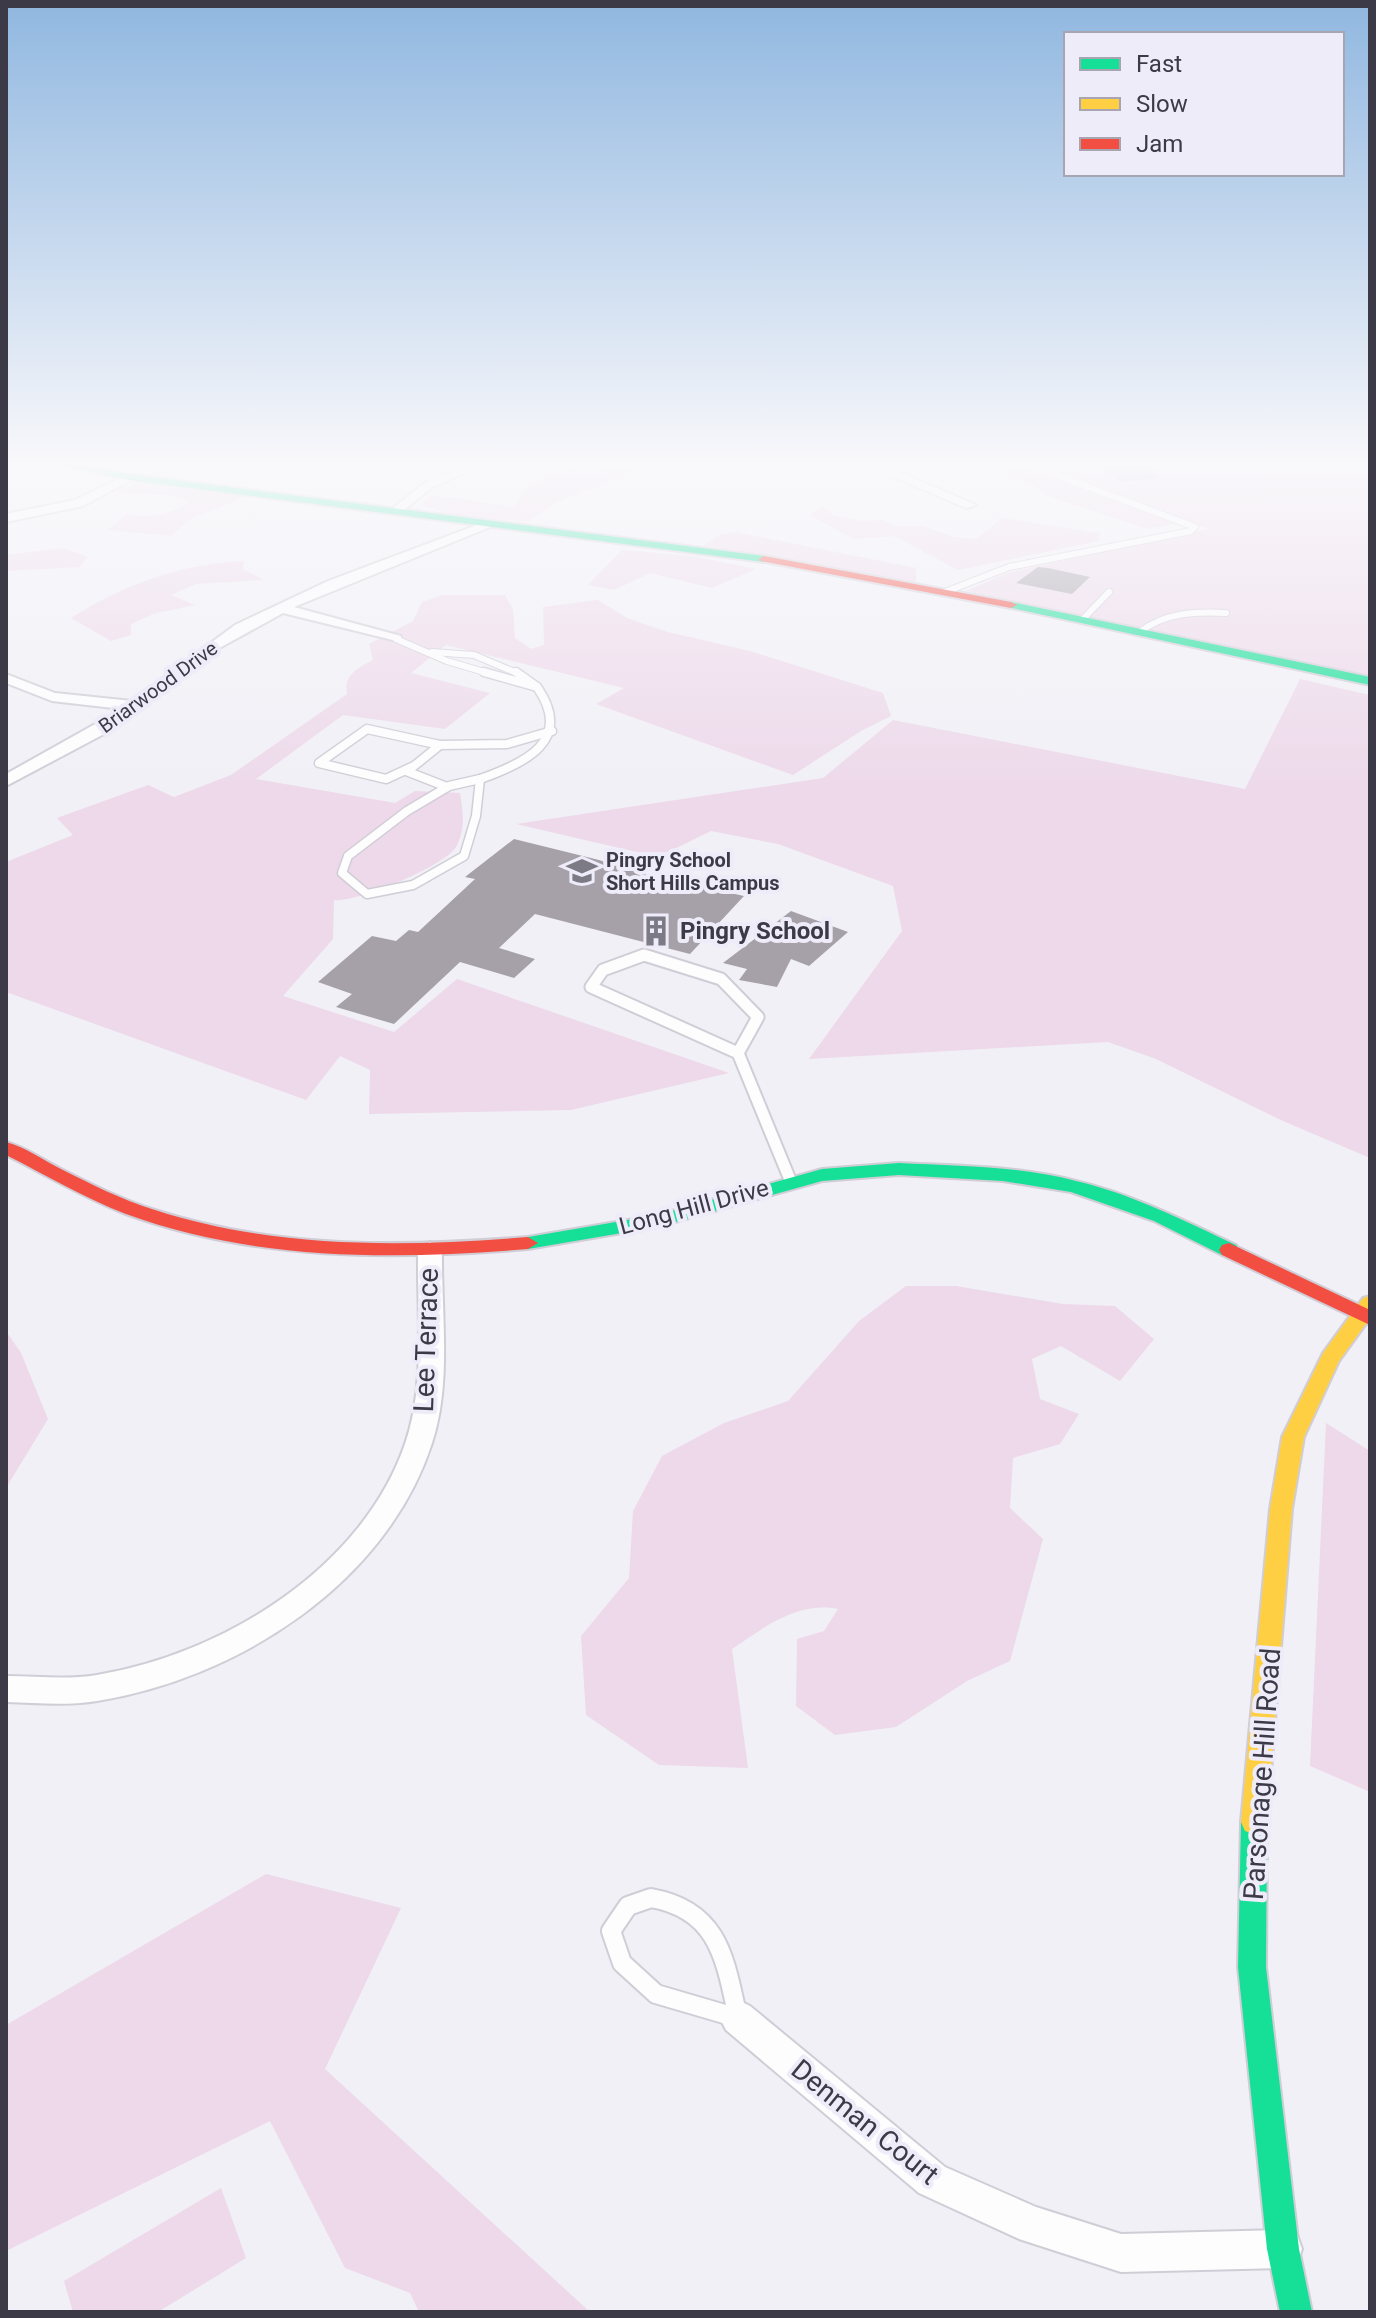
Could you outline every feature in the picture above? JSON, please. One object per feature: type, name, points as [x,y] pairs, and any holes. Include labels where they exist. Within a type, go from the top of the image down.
[{"type":"street","name":"Briarwood Drive","points":[[6,781],[114,723],[209,648],[281,608],[372,569]]},
{"type":"street","points":[[815,569],[945,592],[1370,681]]},
{"type":"street","points":[[281,608],[396,639]]},
{"type":"street","points":[[6,678],[52,697],[133,706]]},
{"type":"street","name":"Long Hill Drive","points":[[6,1148],[147,1214],[209,1232],[268,1243],[339,1249],[501,1247],[659,1221],[824,1175],[934,1172],[1028,1178],[1077,1185],[1130,1204],[1368,1312]]},
{"type":"street","name":"Lee Terrace","points":[[6,1689],[95,1689],[173,1668],[211,1653],[279,1615],[337,1569],[389,1506],[411,1466],[420,1440],[426,1406],[430,1250]]},
{"type":"street","name":"Parsonage Hill Road","points":[[1296,2312],[1283,2249],[1252,1967],[1254,1800],[1281,1509],[1293,1437],[1330,1358],[1368,1312]]},
{"type":"street","name":"Denman Court","points":[[738,2018],[932,2180],[1033,2225],[1121,2253],[1283,2249]]},
{"type":"lane","points":[[945,592],[1003,569]]},
{"type":"lane","points":[[1082,620],[1109,592]]},
{"type":"lane","points":[[1140,632],[1160,620],[1197,613],[1226,613]]},
{"type":"lane","points":[[396,639],[447,661],[537,687],[555,715],[552,731],[537,751],[480,779],[447,787],[348,856],[342,873],[367,894],[413,885],[464,856],[476,816],[480,779]]},
{"type":"lane","points":[[440,745],[406,771],[386,779],[319,763],[367,729],[440,745],[507,744],[552,731]]},
{"type":"lane","points":[[406,771],[447,787]]},
{"type":"lane","points":[[738,1053],[758,1017],[721,979],[644,955],[603,970],[591,987],[738,1053],[791,1182]]},
{"type":"lane","points":[[651,1898],[681,1905],[707,1926],[726,1962],[738,2018],[656,1994],[622,1963],[611,1931],[628,1906],[651,1898]]},
{"type":"shaded area","points":[[243,569],[264,580],[196,584],[171,595],[195,605],[156,613],[131,624],[131,635],[111,641],[71,618],[112,595],[175,571]]},
{"type":"shaded area","points":[[603,569],[756,569],[712,588],[650,573],[614,590],[588,585]]},
{"type":"shaded area","points":[[839,569],[916,569],[916,583]]},
{"type":"shaded area","points":[[1023,569],[1370,569],[1370,676],[966,591]]},
{"type":"shaded area","points":[[442,595],[505,595],[513,609],[515,638],[531,649],[544,645],[543,607],[598,600],[627,618],[668,632],[750,651],[883,693],[891,716],[861,731],[793,775],[596,704],[624,688],[446,645],[411,673],[490,693],[445,729],[343,715],[256,779],[395,803],[415,791],[460,793],[462,807],[461,833],[449,855],[379,890],[334,900],[333,939],[283,996],[394,1032],[457,979],[729,1073],[571,1110],[369,1114],[370,1070],[340,1056],[306,1100],[6,992],[6,862],[73,835],[57,818],[148,785],[174,797],[231,775],[347,694],[350,677],[373,660],[369,644],[413,621],[422,602]]},
{"type":"shaded area","points":[[1300,679],[1370,695],[1370,1158],[1283,1121],[1156,1059],[1108,1042],[809,1059],[902,931],[893,886],[778,844],[711,831],[658,857],[516,824],[823,778],[893,720],[1245,789]]},
{"type":"shaded area","points":[[906,1286],[956,1286],[1063,1304],[1115,1306],[1154,1339],[1120,1381],[1061,1346],[1032,1359],[1040,1399],[1079,1414],[1060,1444],[1013,1458],[1010,1508],[1043,1539],[1010,1661],[967,1681],[896,1727],[835,1735],[796,1706],[797,1639],[824,1631],[838,1609],[795,1612],[732,1649],[748,1768],[659,1765],[586,1715],[581,1636],[629,1578],[633,1511],[662,1456],[724,1423],[788,1401],[859,1321]]},
{"type":"shaded area","points":[[6,1331],[21,1353],[48,1419],[6,1488]]},
{"type":"shaded area","points":[[1326,1423],[1370,1451],[1370,1792],[1310,1766]]},
{"type":"shaded area","points":[[266,1874],[401,1908],[325,2069],[590,2312],[419,2312],[410,2293],[345,2268],[270,2121],[6,2251],[6,2025]]},
{"type":"shaded area","points":[[221,2188],[246,2258],[158,2312],[73,2312],[64,2281]]},
{"type":"building","points":[[1035,569],[1053,569],[1090,577],[1072,594],[1016,583]]},
{"type":"building","name":"Pingry School","points":[[514,839],[599,860],[679,885],[682,882],[744,896],[690,954],[535,914],[499,948],[535,959],[514,978],[460,962],[394,1024],[336,1007],[352,994],[318,982],[372,936],[396,941],[409,930],[418,932],[475,879],[465,877]]},
{"type":"building","points":[[791,911],[848,932],[809,966],[791,959],[777,987],[739,980],[747,969],[723,963]]},
{"type":"traffic: fast","points":[[1011,605],[1370,681]]},
{"type":"traffic: fast","points":[[528,1243],[657,1221],[822,1175],[899,1169],[1003,1175],[1074,1186],[1161,1217],[1229,1250]]},
{"type":"traffic: fast","points":[[1254,1822],[1252,1967],[1283,2249],[1296,2312]]},
{"type":"traffic: slow","points":[[1254,1822],[1281,1509],[1293,1437],[1330,1358],[1370,1303]]},
{"type":"traffic: jam","points":[[819,569],[1011,605]]},
{"type":"traffic: jam","points":[[6,1148],[130,1208],[195,1228],[242,1238],[289,1245],[384,1250],[528,1243]]},
{"type":"traffic: jam","points":[[1229,1250],[1370,1318]]},
{"type":"place","name":"Pingry School Short Hills Campus","points":[[582,871]]},
{"type":"place","name":"Pingry School","points":[[656,931]]}]
